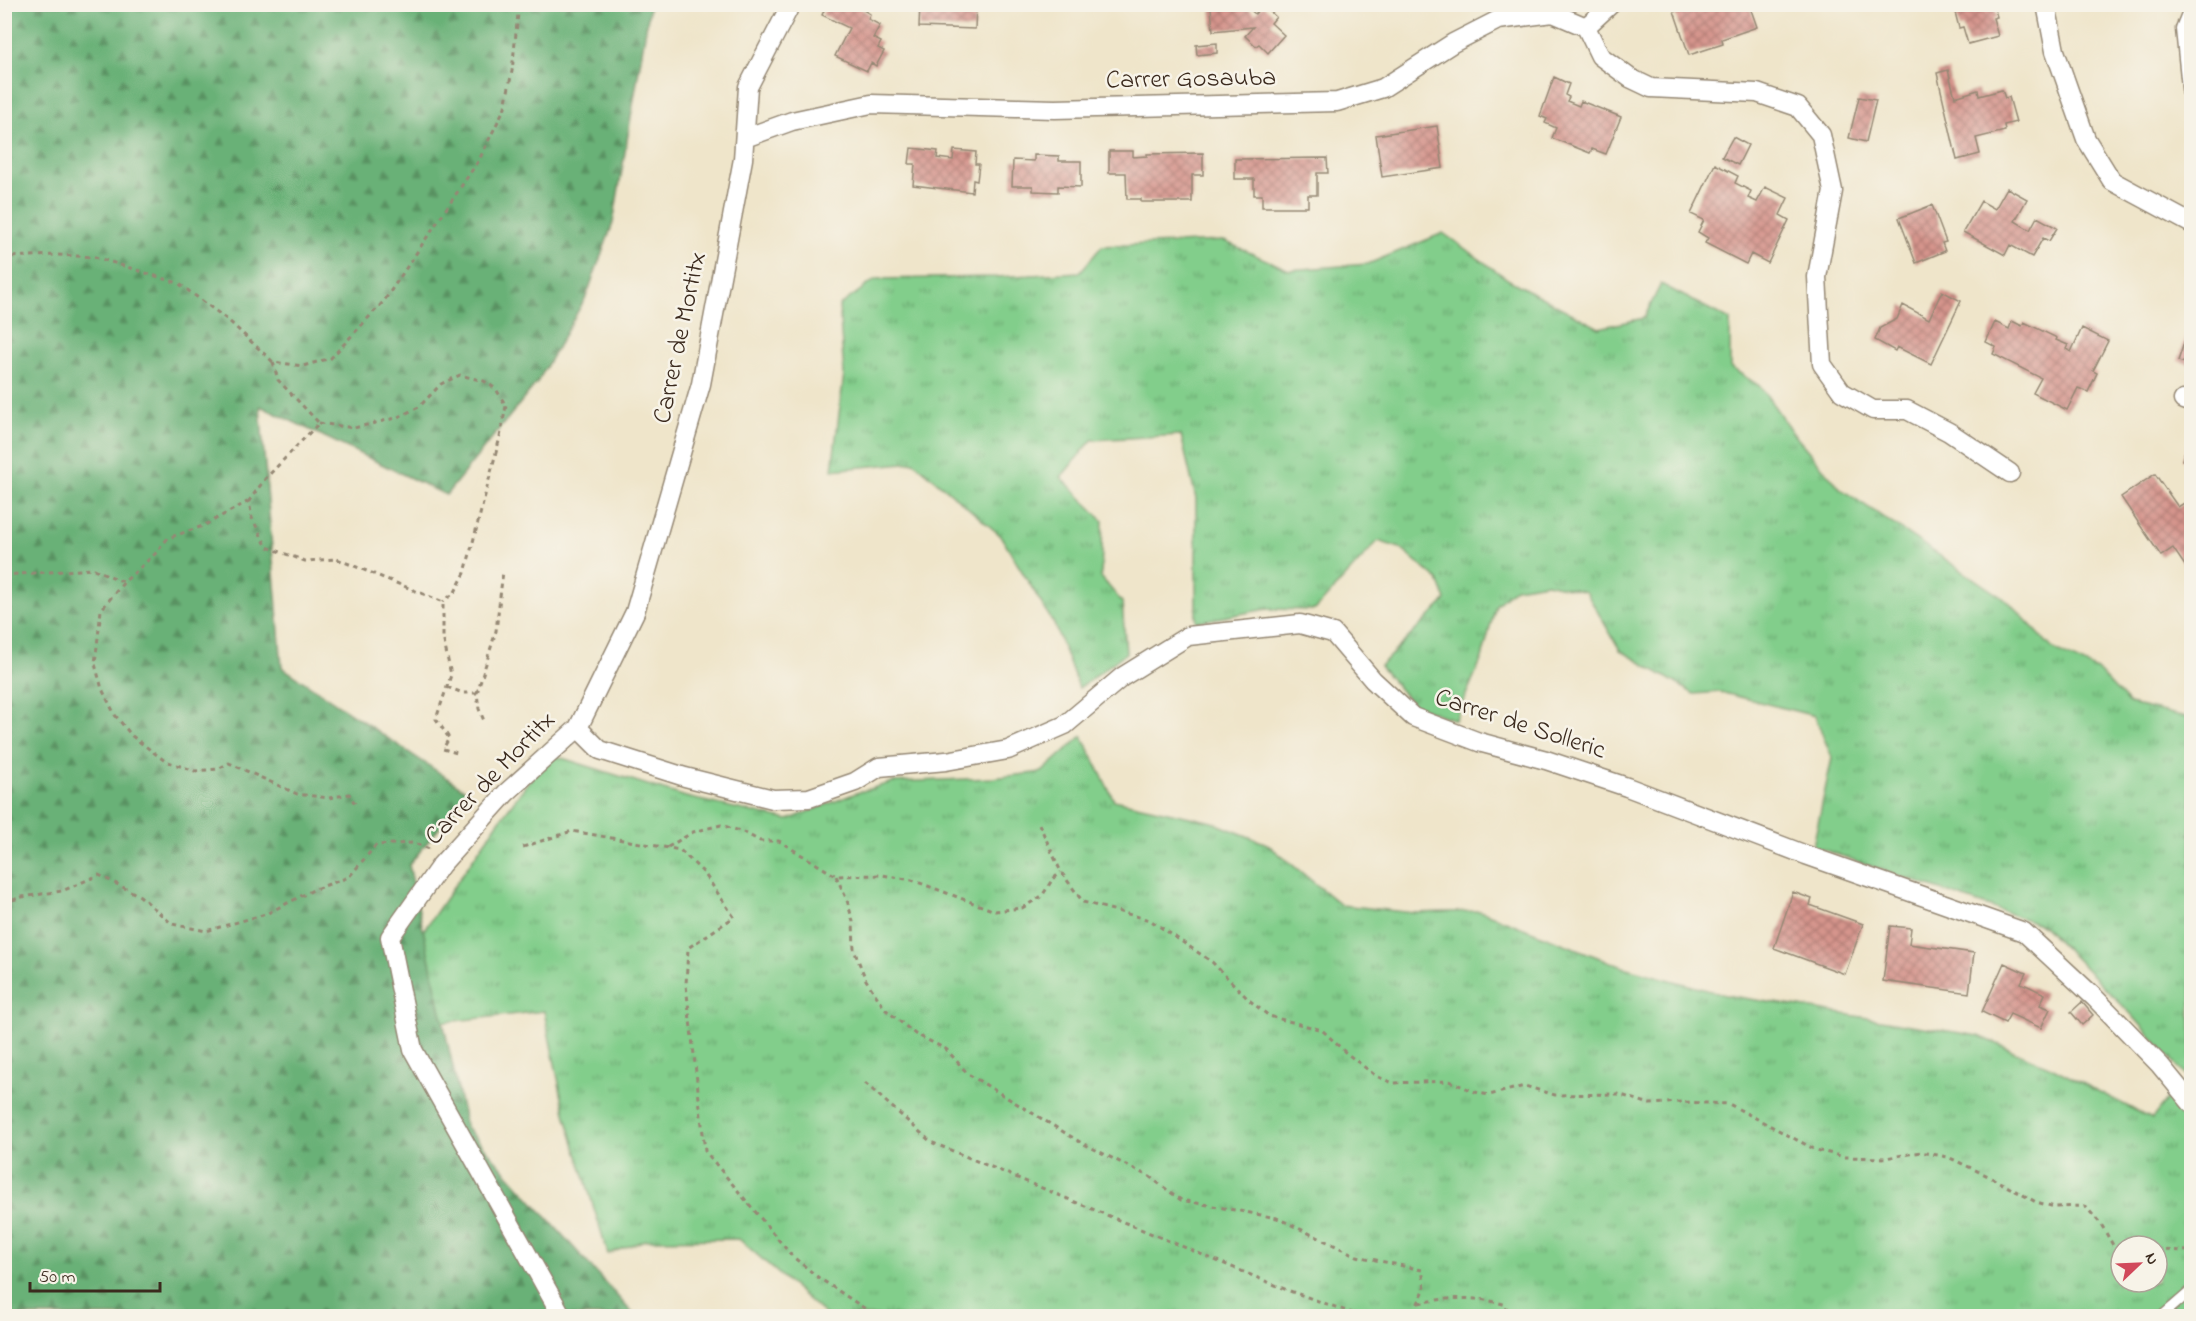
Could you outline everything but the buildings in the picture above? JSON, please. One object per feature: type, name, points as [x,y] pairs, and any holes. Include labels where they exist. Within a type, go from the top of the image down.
[{"type":"street","name":"Carrer de Mortitx","points":[[562,1317],[413,1050],[390,937],[449,857],[506,793],[578,728],[634,612],[701,384],[743,159],[748,87],[791,4]]},
{"type":"street","points":[[1611,4],[1586,27],[1600,56],[1630,78],[1651,88],[1757,93],[1798,107],[1821,135],[1833,191],[1817,277],[1822,363],[1842,392],[1873,410],[1907,410],[1949,432],[2010,473]]},
{"type":"street","points":[[2046,4],[2055,51],[2086,139],[2112,181],[2192,224]]},
{"type":"street","points":[[2192,12],[2185,29],[2192,97]]},
{"type":"street","name":"Carrer Gosauba","points":[[745,138],[792,121],[871,104],[1055,109],[1336,102],[1383,88],[1453,43],[1498,20],[1553,13],[1586,27]]},
{"type":"street","name":"Carrer de Solleric","points":[[578,728],[600,750],[685,777],[773,799],[808,798],[855,782],[879,767],[946,761],[1008,750],[1065,725],[1122,676],[1188,636],[1300,624],[1333,633],[1373,680],[1413,717],[1479,742],[1546,760],[1627,787],[1806,855],[2024,932],[2103,1006],[2160,1065],[2192,1104]]},
{"type":"lane","points":[[2163,1317],[2192,1290]]},
{"type":"path","points":[[273,362],[303,366],[332,358],[384,301],[479,160],[505,107],[512,71],[519,4]]},
{"type":"path","points":[[4,257],[58,255],[95,257],[178,283],[228,320],[273,362],[278,380],[320,423],[354,428],[396,418],[419,407],[441,384],[460,375],[484,381],[496,389],[506,406],[500,437],[465,573],[455,592],[443,602]]},
{"type":"path","points":[[320,423],[265,479],[249,501],[203,526],[168,538],[155,554],[124,582],[101,610],[95,664],[102,689],[115,715],[132,736],[165,761],[195,771],[218,769],[229,763],[297,794],[330,798],[349,794],[357,807]]},
{"type":"path","points":[[249,501],[252,518],[267,548],[305,561],[337,559],[443,602]]},
{"type":"path","points":[[4,575],[94,569],[124,582]]},
{"type":"path","points":[[485,723],[479,709],[477,693],[496,630],[503,571]]},
{"type":"path","points":[[443,602],[443,637],[451,675],[436,719],[448,738],[443,749],[458,753]]},
{"type":"path","points":[[447,687],[463,693],[477,693]]},
{"type":"path","points":[[1039,824],[1060,872],[1083,902],[1150,920],[1212,963],[1249,1000],[1269,1016],[1323,1030],[1344,1052],[1376,1076],[1393,1083],[1449,1081],[1489,1095],[1525,1086],[1555,1095],[1618,1094],[1650,1104],[1681,1102],[1730,1104],[1816,1150],[1845,1157],[1885,1158],[1921,1152],[1948,1158],[2036,1202],[2055,1207],[2085,1206],[2101,1224],[2109,1238]]},
{"type":"path","points":[[668,848],[693,832],[721,825],[743,832],[760,841],[778,841],[836,876],[882,874],[912,880],[995,911],[1022,908],[1042,896],[1052,879],[1060,872]]},
{"type":"path","points":[[523,847],[572,831],[680,850],[704,873],[734,917],[688,948],[686,986],[705,1151],[792,1256],[819,1278],[876,1317]]},
{"type":"path","points":[[4,903],[22,897],[62,891],[99,875],[140,896],[172,924],[206,931],[266,914],[315,889],[349,877],[376,844],[414,843],[449,857]]},
{"type":"path","points":[[836,876],[847,900],[853,922],[854,950],[866,980],[885,1009],[915,1034],[946,1049],[968,1074],[1080,1142],[1150,1177],[1181,1200],[1278,1218],[1357,1256],[1422,1270],[1425,1288],[1412,1317]]},
{"type":"path","points":[[865,1083],[931,1142],[1276,1286],[1361,1317]]},
{"type":"path","points":[[2169,1250],[2192,1251]]},
{"type":"path","points":[[1419,1303],[1445,1298],[1490,1299],[1506,1305],[1508,1317]]},
{"type":"green space","points":[[5,5],[650,5],[613,223],[586,297],[538,381],[446,495],[260,406],[282,667],[468,792],[409,865],[466,1127],[635,1316],[5,1316]]},
{"type":"green space","points":[[1443,233],[1509,280],[1599,328],[1644,318],[1661,284],[1730,320],[1730,367],[1761,387],[1792,432],[1841,489],[2010,603],[2053,649],[2097,670],[2129,704],[2191,718],[2191,1082],[2132,1015],[2042,925],[1813,846],[1832,758],[1815,716],[1720,692],[1694,694],[1620,650],[1586,592],[1547,583],[1515,588],[1496,605],[1482,658],[1455,720],[1413,705],[1380,666],[1446,600],[1438,580],[1400,548],[1378,541],[1315,610],[1267,609],[1196,622],[1196,499],[1181,435],[1092,440],[1061,477],[1103,521],[1101,577],[1122,602],[1126,653],[1079,688],[1054,624],[1000,535],[914,462],[832,470],[844,374],[839,306],[876,279],[997,277],[1080,272],[1102,246],[1224,241],[1289,270],[1368,264]]},
{"type":"green space","points":[[1082,736],[1114,800],[1212,822],[1267,844],[1341,905],[1414,913],[1480,911],[1623,967],[1725,995],[1979,1036],[2051,1067],[2152,1119],[2170,1095],[2191,1125],[2191,1316],[827,1316],[739,1239],[645,1240],[608,1254],[566,1117],[544,1011],[427,1024],[413,946],[497,824],[549,754],[686,797],[788,820],[856,793],[893,782],[993,778],[1042,772]]}]
